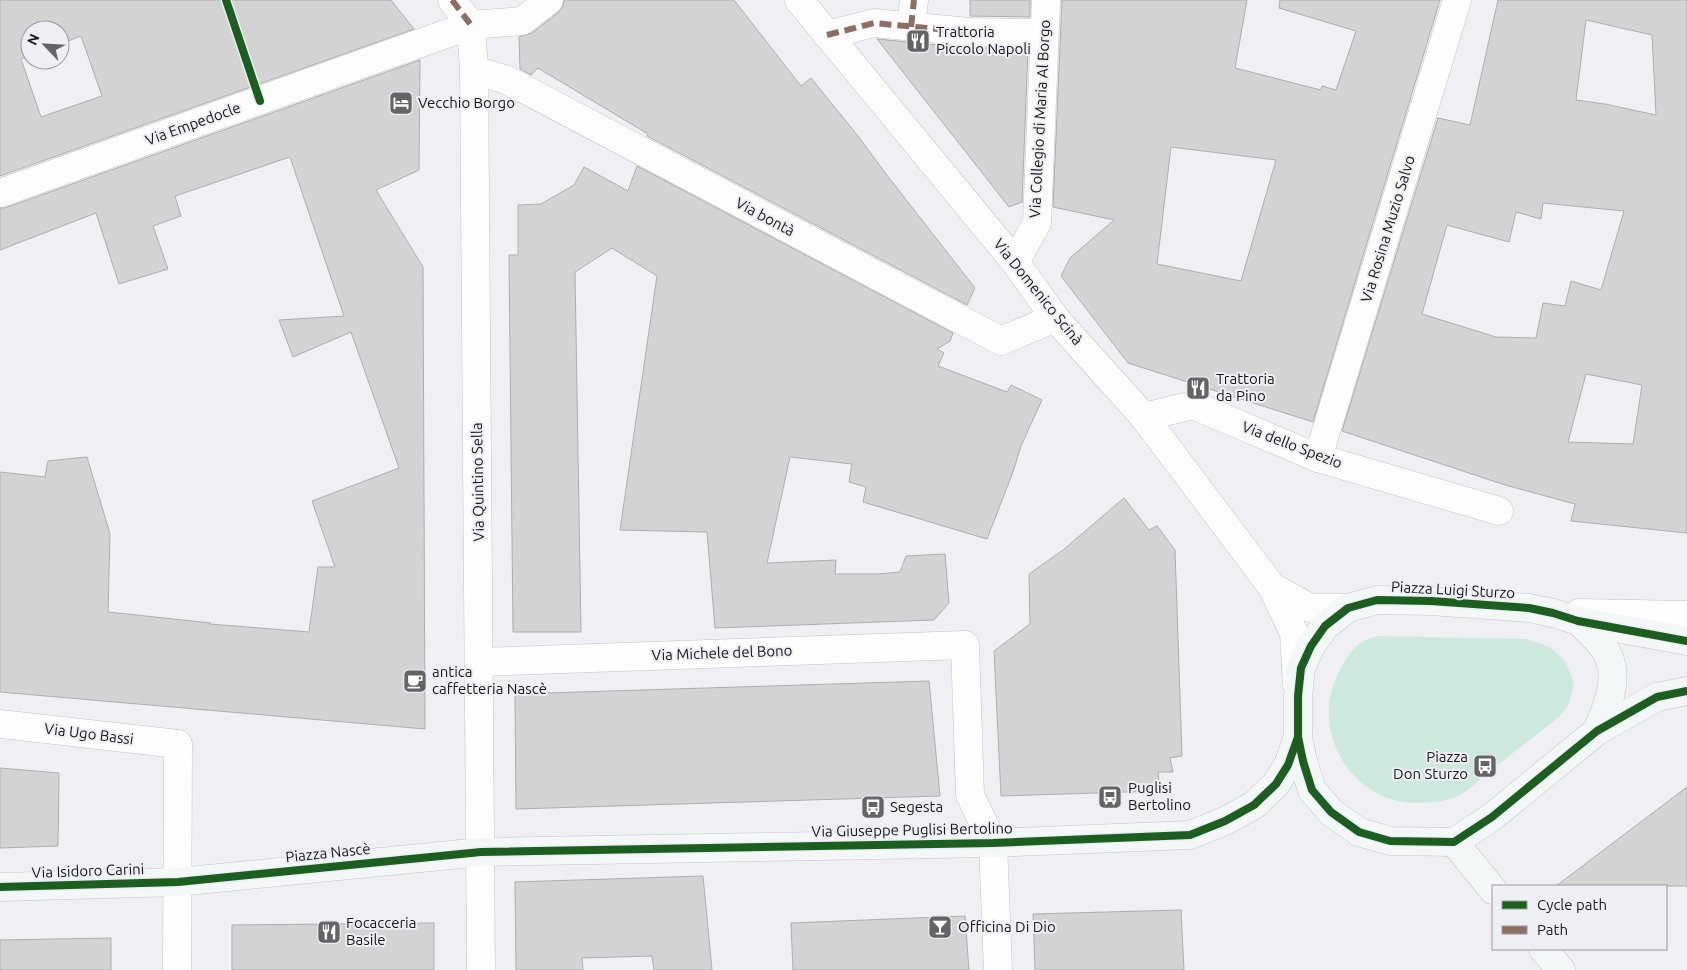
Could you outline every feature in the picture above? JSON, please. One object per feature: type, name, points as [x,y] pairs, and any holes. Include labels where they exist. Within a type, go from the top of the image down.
[{"type":"street","points":[[452,0],[471,25]]},
{"type":"street","name":"Via Empedocle","points":[[0,193],[471,25],[522,21],[549,0]]},
{"type":"street","name":"Via Domenico Scinà","points":[[799,0],[1015,262],[1055,318],[1144,417],[1272,587]]},
{"type":"street","points":[[911,27],[914,0]]},
{"type":"street","name":"Via Collegio di Maria Al Borgo","points":[[1015,262],[1037,223],[1046,0]]},
{"type":"street","name":"Via Rosina Muzio Salvo","points":[[1318,458],[1457,0]]},
{"type":"street","points":[[827,35],[874,24],[969,32],[1044,33]]},
{"type":"street","name":"Via Quintino Sella","points":[[471,25],[474,70],[481,970]]},
{"type":"street","name":"Via bontà","points":[[474,70],[507,80],[1001,341],[1055,318]]},
{"type":"street","name":"Via dello Spezio","points":[[1144,417],[1193,404],[1318,458],[1499,511]]},
{"type":"street","points":[[1272,587],[1310,608],[1348,608]]},
{"type":"street","points":[[1272,587],[1294,633],[1298,696]]},
{"type":"street","name":"Piazza Luigi Sturzo","points":[[1454,842],[1390,841],[1359,832],[1331,812],[1312,790],[1298,737],[1298,696],[1301,668],[1311,646],[1325,626],[1348,608],[1378,600],[1431,601],[1529,608],[1687,641]]},
{"type":"street","points":[[1566,617],[1687,615]]},
{"type":"street","points":[[1566,617],[1595,637],[1610,659],[1612,682],[1609,702],[1597,731]]},
{"type":"street","name":"Via Michele del Bono","points":[[479,662],[965,645],[970,795],[993,843]]},
{"type":"street","points":[[1492,889],[1454,842],[1492,817],[1597,731],[1657,698],[1687,691]]},
{"type":"street","name":"Via Ugo Bassi","points":[[0,724],[178,744],[178,882]]},
{"type":"street","name":"Via Giuseppe Puglisi Bertolino","points":[[481,852],[993,843],[1190,834],[1225,821],[1254,805],[1276,784],[1288,765],[1298,737]]},
{"type":"street","points":[[993,843],[998,970]]},
{"type":"street","name":"Piazza Nascè","points":[[178,882],[481,852]]},
{"type":"street","points":[[177,970],[178,882]]},
{"type":"street","name":"Via Isidoro Carini","points":[[0,887],[178,882]]},
{"type":"street","points":[[1544,950],[1561,970]]},
{"type":"green space","points":[[1377,636],[1527,639],[1550,647],[1565,661],[1574,682],[1569,704],[1559,717],[1460,795],[1444,801],[1427,803],[1391,799],[1370,790],[1353,775],[1340,756],[1332,736],[1329,713],[1332,690],[1345,661],[1359,644]]},
{"type":"building","points":[[0,0],[391,0],[414,29],[0,176]]},
{"type":"building","points":[[564,0],[734,0],[801,86],[811,78],[975,288],[967,305],[647,136],[648,134],[538,68],[531,75],[520,69],[519,37],[532,33],[559,12]]},
{"type":"building","points":[[970,0],[1030,0],[1030,17],[970,16]]},
{"type":"building","points":[[1062,0],[1247,0],[1235,68],[1321,90],[1322,86],[1336,90],[1356,31],[1279,8],[1280,0],[1440,0],[1313,422],[1128,363],[1061,276],[1070,258],[1114,220],[1053,207]],"holes":[[[1171,147],[1276,160],[1241,281],[1157,264]]]},
{"type":"building","points":[[1498,0],[1687,0],[1687,533],[1571,521],[1575,504],[1505,485],[1342,431],[1438,118],[1470,125]],"holes":[[[1586,20],[1652,35],[1656,115],[1576,100]],[[1543,203],[1624,211],[1601,290],[1571,281],[1565,306],[1543,303],[1536,338],[1496,337],[1422,314],[1447,225],[1509,242],[1516,212],[1541,219]],[[1586,374],[1642,385],[1633,444],[1568,442]]]},
{"type":"building","points":[[877,39],[968,48],[1028,48],[1022,202],[1009,207]]},
{"type":"building","points":[[420,60],[419,170],[376,190],[423,267],[425,729],[0,692],[0,472],[45,477],[48,461],[87,457],[110,534],[108,612],[210,624],[309,632],[318,567],[335,567],[312,501],[399,468],[351,332],[293,357],[279,320],[344,316],[290,157],[175,196],[181,216],[153,226],[168,269],[119,284],[96,213],[0,250],[0,208],[5,208]]},
{"type":"building","points":[[637,166],[953,333],[950,341],[937,349],[944,353],[938,366],[1007,392],[1011,385],[1042,400],[1021,446],[987,539],[863,502],[866,487],[849,482],[852,464],[790,457],[767,563],[836,560],[835,574],[878,574],[900,572],[906,556],[945,554],[949,603],[934,620],[715,628],[707,532],[620,530],[657,276],[612,248],[575,272],[581,632],[513,632],[509,255],[518,255],[518,205],[541,204],[574,185],[584,167],[628,191]]},
{"type":"building","points":[[1124,498],[1149,530],[1157,526],[1175,550],[1182,756],[1170,758],[1173,772],[1158,772],[1160,791],[1001,796],[994,651],[1030,624],[1029,574],[1063,550]]},
{"type":"building","points":[[929,681],[940,796],[516,809],[515,694]]},
{"type":"building","points":[[0,768],[59,773],[58,846],[0,848]]},
{"type":"building","points":[[1687,787],[1687,886],[1557,885]]},
{"type":"building","points":[[703,876],[712,970],[654,970],[652,956],[582,958],[583,970],[516,970],[515,882]]},
{"type":"building","points":[[1181,910],[1184,970],[1035,970],[1033,914]]},
{"type":"building","points":[[965,916],[969,970],[793,970],[791,923]]},
{"type":"building","points":[[434,923],[434,970],[232,970],[232,925]]},
{"type":"building","points":[[111,938],[111,970],[0,970],[0,940]]},
{"type":"marked path","points":[[452,0],[471,25]]},
{"type":"marked path","points":[[911,27],[914,0]]},
{"type":"marked path","points":[[827,35],[874,23],[969,32]]},
{"type":"cycle path","points":[[226,0],[260,101]]},
{"type":"cycle path","points":[[1687,641],[1578,621],[1529,608],[1431,601],[1377,600],[1348,608],[1325,626],[1311,646],[1301,668],[1298,696],[1298,737],[1312,790],[1331,812],[1359,832],[1390,841],[1454,842],[1492,817],[1597,731],[1657,697],[1687,691]]},
{"type":"cycle path","points":[[0,887],[178,882],[481,852],[993,843],[1190,835],[1225,821],[1254,805],[1276,784],[1288,765],[1298,737]]},
{"type":"place","name":"Trattoria Piccolo Napoli","points":[[918,41]]},
{"type":"place","name":"Vecchio Borgo","points":[[401,103]]},
{"type":"place","name":"Trattoria da Pino","points":[[1198,388]]},
{"type":"place","name":"antica caffetteria Nascè","points":[[415,681]]},
{"type":"place","name":"Piazza Don Sturzo","points":[[1485,766]]},
{"type":"place","name":"Puglisi Bertolino","points":[[1110,797]]},
{"type":"place","name":"Segesta","points":[[873,807]]},
{"type":"place","name":"Officina Di Dio","points":[[940,927]]},
{"type":"place","name":"Focacceria Basile","points":[[329,932]]}]
